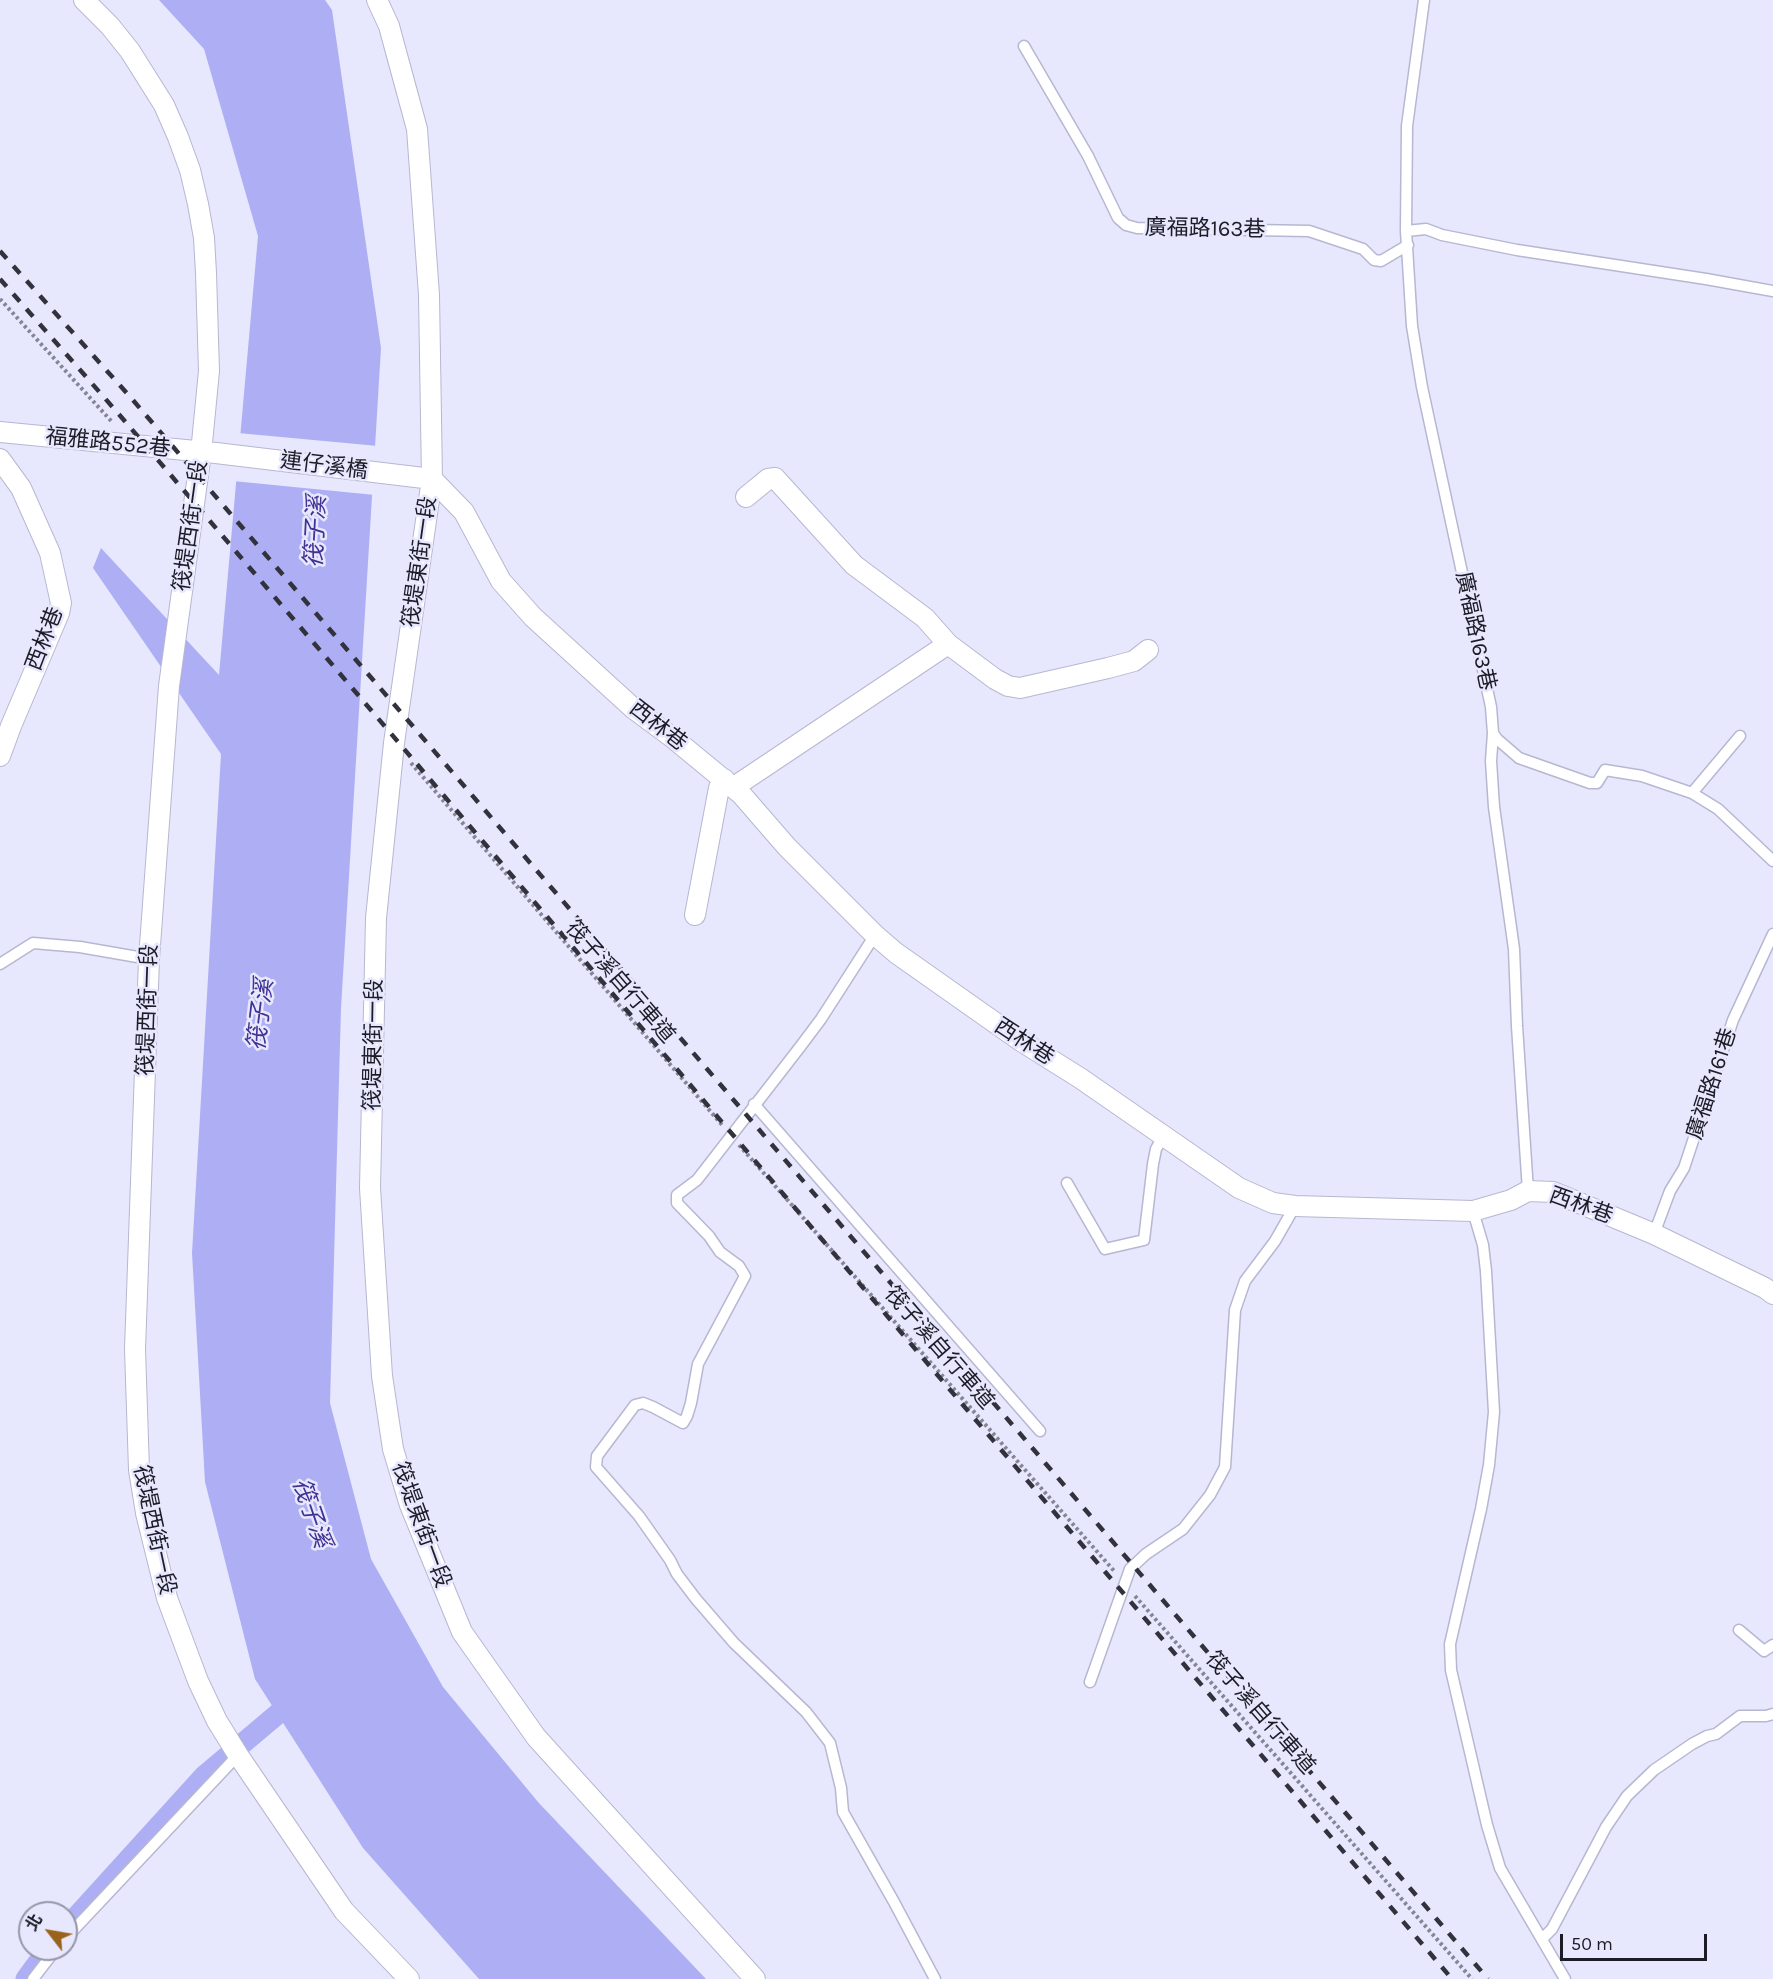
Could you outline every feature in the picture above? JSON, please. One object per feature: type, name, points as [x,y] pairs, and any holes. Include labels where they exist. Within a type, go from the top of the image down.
[{"type":"street","name":"筏堤西街一段","points":[[84,0],[110,26],[148,77],[168,116],[190,170],[204,238],[206,273],[209,453],[170,686],[149,959],[135,1349],[139,1470],[156,1556],[182,1639],[217,1721],[344,1911],[410,1979]]},
{"type":"street","name":"筏堤東街一段","points":[[377,0],[389,26],[417,129],[429,295],[422,478],[376,918],[370,1188],[382,1376],[393,1449],[410,1505],[462,1632],[536,1737],[755,1979]]},
{"type":"street","name":"福雅路552巷","points":[[0,432],[209,453]]},
{"type":"street","name":"連仔溪橋","points":[[209,453],[422,478]]},
{"type":"street","name":"西林巷","points":[[0,459],[21,488],[50,552],[61,603],[59,613],[0,756]]},
{"type":"street","name":"西林巷","points":[[422,478],[464,512],[501,581],[533,617],[634,709],[729,783],[787,847],[875,935],[896,953],[1021,1041],[1080,1078],[1239,1188],[1273,1203],[1295,1206],[1473,1211],[1511,1200],[1528,1191],[1553,1192],[1654,1234],[1773,1294]]},
{"type":"street","points":[[746,497],[768,479],[775,478],[854,565],[925,618],[948,644],[1008,686],[1020,688],[1108,668],[1134,661],[1148,650]]},
{"type":"street","points":[[695,915],[719,788],[948,644]]},
{"type":"lane","name":"廣福路163巷","points":[[1424,0],[1407,126],[1406,231],[1412,326],[1422,387],[1491,707],[1493,796],[1514,949],[1516,1026],[1528,1191]]},
{"type":"lane","name":"廣福路163巷","points":[[1024,46],[1088,156],[1118,218],[1126,225],[1137,228],[1309,231],[1363,249],[1374,260],[1381,261],[1408,245]]},
{"type":"lane","points":[[1406,231],[1426,229],[1442,235],[1517,250],[1773,291]]},
{"type":"lane","points":[[1493,733],[1497,740],[1520,758],[1590,783],[1597,783],[1605,770],[1642,776],[1692,793],[1719,809],[1773,861]]},
{"type":"lane","points":[[1692,793],[1740,736]]},
{"type":"lane","name":"廣福路161巷","points":[[1654,1234],[1670,1191],[1684,1168],[1733,1020],[1773,934]]},
{"type":"lane","points":[[875,935],[820,1019],[697,1180],[677,1194],[677,1203],[709,1236],[720,1252],[739,1266],[746,1276],[698,1364],[691,1403],[683,1423],[643,1403],[635,1406],[597,1456],[596,1467],[639,1516],[696,1599],[734,1643],[806,1712],[830,1743],[843,1812],[935,1979]]},
{"type":"lane","points":[[0,964],[33,943],[80,947],[149,959]]},
{"type":"lane","points":[[754,1104],[1040,1431]]},
{"type":"lane","points":[[1067,1183],[1105,1248],[1144,1240],[1153,1164],[1156,1149],[1164,1135]]},
{"type":"lane","points":[[1090,1682],[1130,1569],[1146,1554],[1183,1529],[1210,1495],[1226,1467],[1235,1310],[1245,1281],[1275,1241],[1295,1206]]},
{"type":"lane","points":[[1473,1211],[1483,1245],[1485,1263],[1494,1412],[1489,1465],[1481,1509],[1450,1644],[1451,1670],[1487,1825],[1500,1868],[1565,1979]]},
{"type":"lane","points":[[1739,1630],[1764,1651],[1773,1646]]},
{"type":"lane","points":[[1542,1939],[1552,1929],[1601,1836],[1627,1796],[1654,1770],[1692,1744],[1716,1734],[1740,1716],[1773,1714]]},
{"type":"lane","points":[[78,1925],[238,1755]]},
{"type":"lane","points":[[33,1979],[47,1961]]},
{"type":"path","points":[[0,299],[117,426]]},
{"type":"path","name":"筏子溪自行車道","points":[[394,743],[730,1135],[1120,1579]]},
{"type":"path","name":"筏子溪自行車道","points":[[1128,1588],[1472,1979]]},
{"type":"water","name":"筏子溪","points":[[159,0],[325,0],[332,10],[381,348],[341,1008],[330,1403],[371,1559],[443,1687],[538,1802],[706,1979],[479,1979],[363,1848],[255,1679],[205,1482],[192,1253],[221,754],[93,568],[101,548],[219,675],[258,236],[204,49]]},
{"type":"pier","points":[[238,433],[378,446],[375,495],[233,481]]},
{"type":"waterway","points":[[78,1915],[204,1776],[299,1696]]},
{"type":"waterway","points":[[26,1979],[39,1961]]},
{"type":"railway","points":[[0,251],[132,399],[1488,1979]]},
{"type":"railway","points":[[0,279],[117,412],[1452,1979]]}]
